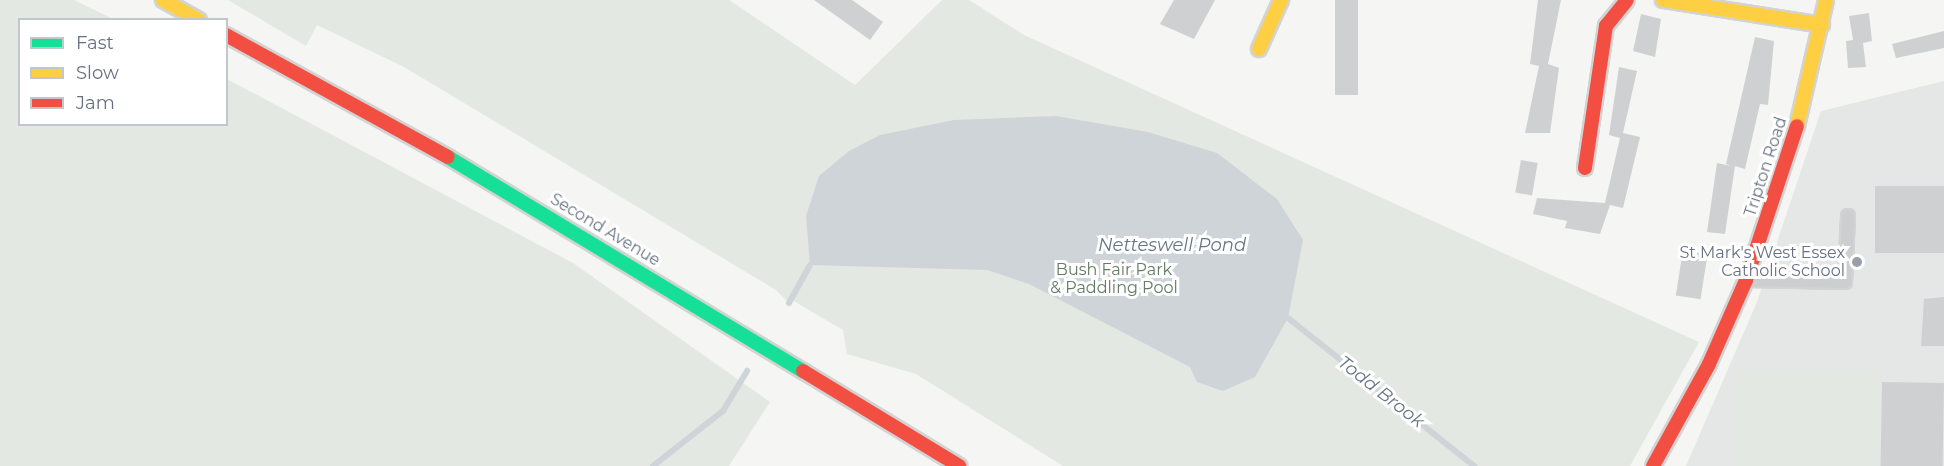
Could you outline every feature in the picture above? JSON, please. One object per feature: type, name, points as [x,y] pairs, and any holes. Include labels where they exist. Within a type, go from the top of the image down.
[{"type":"street","points":[[164,0],[196,18]]},
{"type":"street","points":[[1259,50],[1281,0]]},
{"type":"street","points":[[1585,168],[1606,26],[1627,0]]},
{"type":"street","points":[[1663,0],[1822,25]]},
{"type":"street","name":"Tripton Road","points":[[1653,466],[1709,364],[1746,280],[1802,111],[1826,0]]},
{"type":"street","name":"Second Avenue","points":[[228,36],[504,187],[959,466]]},
{"type":"lane","points":[[1746,280],[1845,282],[1848,216]]},
{"type":"shaded area","name":"St Mark's West Essex Catholic School","points":[[1944,81],[1944,466],[1686,466],[1757,302],[1821,111]]},
{"type":"green space","points":[[0,0],[74,0],[111,18],[18,18],[18,126],[228,126],[228,80],[573,263],[770,402],[729,466],[0,466]]},
{"type":"green space","name":"Bush Fair Park & Paddling Pool","points":[[228,0],[729,0],[855,85],[942,0],[969,0],[1024,35],[1699,342],[1630,466],[1063,466],[916,374],[847,354],[843,330],[792,300],[789,303],[776,290],[404,67],[317,25],[306,46]]},
{"type":"green space","points":[[1735,370],[1878,370],[1878,466],[1735,466]]},
{"type":"water","name":"Netteswell Pond","points":[[1056,116],[1148,132],[1217,153],[1277,199],[1303,240],[1288,318],[1255,377],[1223,391],[1197,382],[1190,367],[1029,284],[987,270],[810,265],[806,216],[819,176],[849,151],[880,135],[954,120]]},
{"type":"building","points":[[814,0],[852,0],[883,22],[870,40]]},
{"type":"building","points":[[1174,0],[1215,0],[1194,39],[1160,24]]},
{"type":"building","points":[[1335,0],[1358,0],[1358,95],[1335,95]]},
{"type":"building","points":[[1538,0],[1561,0],[1548,64],[1559,68],[1550,133],[1525,133],[1539,66],[1530,64]]},
{"type":"building","points":[[1869,13],[1872,41],[1863,43],[1866,67],[1848,68],[1846,41],[1853,40],[1849,16]]},
{"type":"building","points":[[1641,14],[1661,19],[1655,57],[1633,51]]},
{"type":"building","points":[[1944,31],[1944,48],[1896,58],[1892,44]]},
{"type":"building","points":[[1755,37],[1774,41],[1768,105],[1760,104],[1745,169],[1735,166],[1725,234],[1707,232],[1717,163],[1732,166],[1726,164]]},
{"type":"building","points":[[1619,67],[1637,71],[1623,133],[1640,137],[1623,208],[1610,205],[1600,234],[1565,228],[1567,221],[1533,214],[1537,198],[1605,203],[1620,138],[1609,135]]},
{"type":"building","points":[[1521,160],[1538,163],[1532,195],[1515,192]]},
{"type":"building","points":[[1875,186],[1944,186],[1944,253],[1875,253]]},
{"type":"building","points":[[1683,250],[1708,254],[1700,299],[1676,295]]},
{"type":"building","points":[[1944,297],[1944,346],[1921,346],[1924,299]]},
{"type":"building","points":[[1882,382],[1944,383],[1943,466],[1881,466]]},
{"type":"waterway","name":"Todd Brook","points":[[789,303],[810,265]]},
{"type":"waterway","name":"Todd Brook","points":[[1288,318],[1474,466]]},
{"type":"waterway","name":"Todd Brook","points":[[653,466],[723,411],[747,371]]},
{"type":"traffic: fast","points":[[448,157],[803,371]]},
{"type":"traffic: slow","points":[[163,0],[195,18]]},
{"type":"traffic: slow","points":[[1259,49],[1281,0]]},
{"type":"traffic: slow","points":[[1663,0],[1822,25]]},
{"type":"traffic: slow","points":[[1797,126],[1826,0]]},
{"type":"traffic: jam","points":[[1585,168],[1606,26],[1627,0]]},
{"type":"traffic: jam","points":[[228,36],[448,157]]},
{"type":"traffic: jam","points":[[1653,466],[1709,364],[1746,280],[1797,126]]},
{"type":"traffic: jam","points":[[803,371],[959,466]]},
{"type":"place","name":"St Mark's West Essex Catholic School","points":[[1857,262]]}]
